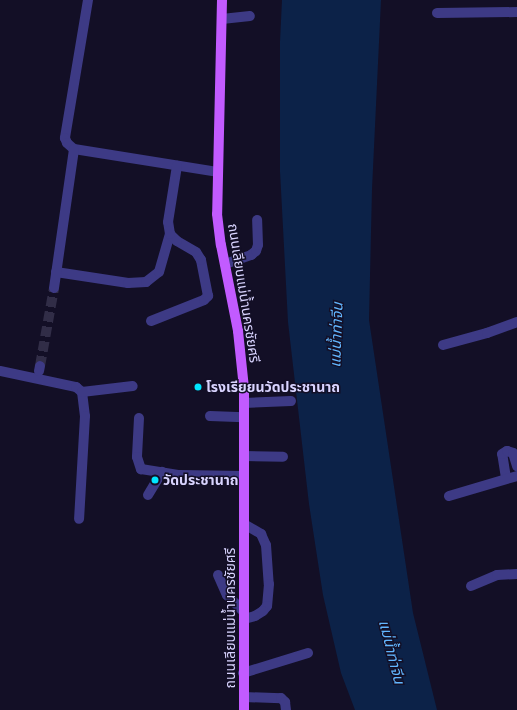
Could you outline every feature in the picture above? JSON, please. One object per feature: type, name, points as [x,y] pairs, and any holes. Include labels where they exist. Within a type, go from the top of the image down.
[{"type":"main road","name":"ถนนเลียบแม่น้ำนครชัยศรี","points":[[222,0],[217,214],[242,358],[244,403],[244,710]]},
{"type":"street","points":[[88,0],[65,138],[67,144],[74,149],[217,172]]},
{"type":"street","points":[[437,13],[517,12]]},
{"type":"street","points":[[222,19],[250,16]]},
{"type":"street","points":[[54,288],[74,149]]},
{"type":"street","points":[[56,272],[128,282],[146,282],[159,272],[170,234],[168,222],[177,166]]},
{"type":"street","points":[[225,264],[251,255],[256,251],[258,244],[257,220]]},
{"type":"street","points":[[151,321],[204,300],[208,296],[201,260],[196,252],[170,234]]},
{"type":"street","points":[[443,345],[487,333],[517,322]]},
{"type":"street","points":[[0,371],[71,386],[82,392],[133,386]]},
{"type":"street","points":[[79,519],[85,416],[82,392]]},
{"type":"street","points":[[244,403],[291,401]]},
{"type":"street","points":[[210,416],[244,416]]},
{"type":"street","points":[[139,418],[136,457],[141,469],[180,475],[244,476]]},
{"type":"street","points":[[506,478],[502,454],[507,451],[513,453],[517,466]]},
{"type":"street","points":[[244,456],[283,457]]},
{"type":"street","points":[[148,495],[162,472]]},
{"type":"street","points":[[449,496],[517,476]]},
{"type":"street","points":[[218,575],[227,596],[244,615],[255,616],[263,611],[267,606],[269,584],[266,545],[261,534],[244,524]]},
{"type":"street","points":[[471,586],[497,575],[517,574]]},
{"type":"street","points":[[243,673],[308,652]]},
{"type":"street","points":[[244,697],[281,698],[285,702],[286,710]]},
{"type":"water","name":"แม่น้ำท่าจีน","points":[[282,0],[381,0],[372,189],[369,320],[413,613],[437,710],[355,710],[341,673],[323,595],[309,504],[288,322],[280,171],[280,42]]},
{"type":"tunnel","points":[[40,366],[54,288]]},
{"type":"place","name":"โรงเรียยนวัดประชานาถ","points":[[198,387]]},
{"type":"place","name":"วัดประชานาถ","points":[[155,480]]}]
